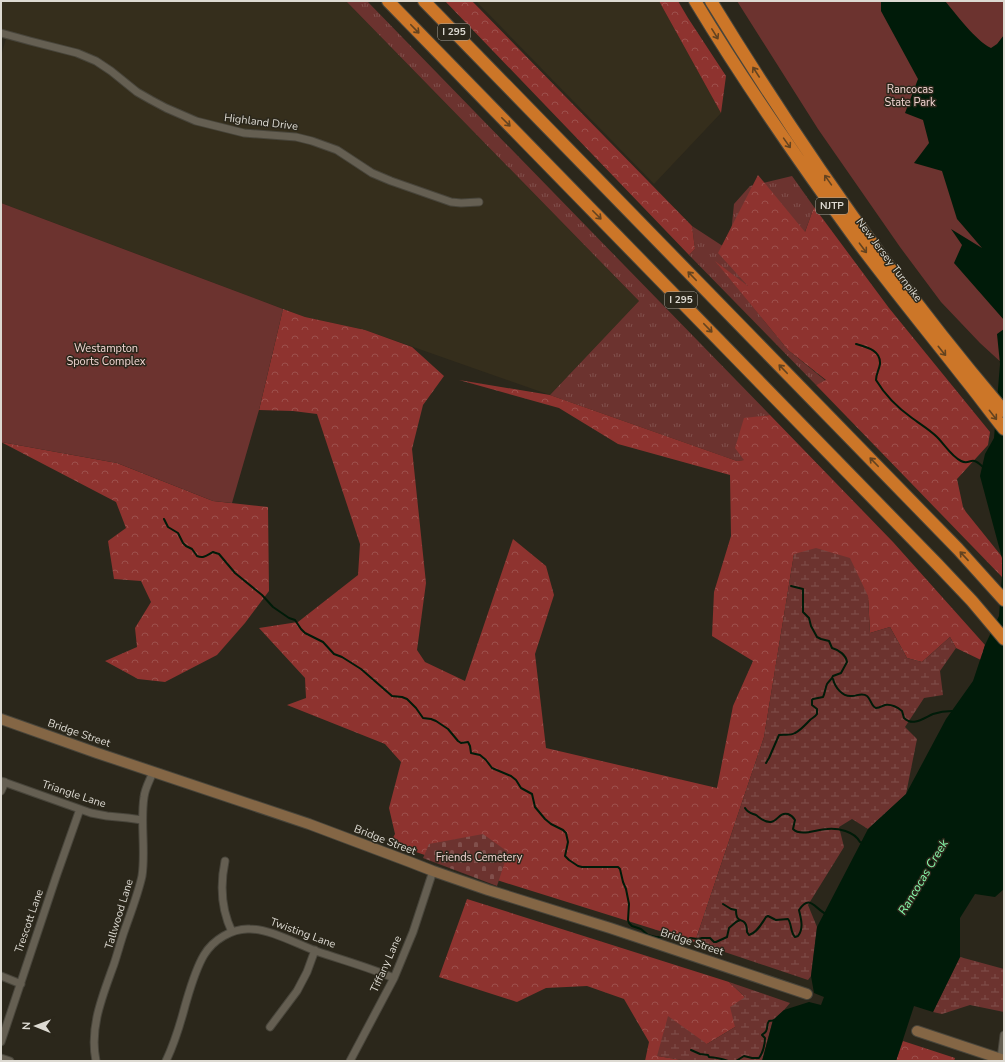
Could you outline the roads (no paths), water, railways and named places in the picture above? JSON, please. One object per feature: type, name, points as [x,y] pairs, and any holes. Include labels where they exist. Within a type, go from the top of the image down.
[{"type":"highway","name":"I 295","points":[[388,1],[933,560],[972,601],[1004,639]]},
{"type":"highway","name":"I 295","points":[[424,1],[948,539],[991,584],[1004,600]]},
{"type":"highway","name":"New Jersey Turnpike","points":[[694,1],[766,112],[813,181],[858,242],[904,302],[984,396],[1004,411]]},
{"type":"highway","name":"New Jersey Turnpike","points":[[711,1],[785,119],[869,239],[925,313],[984,396],[1004,429]]},
{"type":"main road","name":"Bridge Street","points":[[1,719],[309,824],[433,872],[610,928],[807,994]]},
{"type":"main road","points":[[917,1031],[1002,1059]]},
{"type":"street","name":"Highland Drive","points":[[1,32],[77,53],[96,61],[137,92],[166,108],[196,121],[244,133],[296,137],[312,140],[336,150],[372,173],[391,181],[451,202],[479,202]]},
{"type":"street","name":"Tallwood Lane","points":[[96,1061],[94,1036],[100,1004],[142,876],[143,804],[146,790],[153,772]]},
{"type":"street","name":"Triangle Lane","points":[[3,781],[99,815],[142,820]]},
{"type":"street","points":[[1,791],[3,781]]},
{"type":"street","name":"Trescott Lane","points":[[1,1042],[80,809]]},
{"type":"street","points":[[225,861],[222,901],[226,920],[232,932]]},
{"type":"street","name":"Tiffany Lane","points":[[350,1061],[394,978],[413,932],[433,872]]},
{"type":"street","name":"Twisting Lane","points":[[166,1061],[204,955],[215,942],[232,932],[242,929],[258,929],[266,931],[394,978]]},
{"type":"street","points":[[270,1027],[297,991],[307,972],[315,950]]},
{"type":"street","points":[[1,976],[21,984]]},
{"type":"street","points":[[1002,1059],[1004,1035]]},
{"type":"street","points":[[1,1058],[10,1061]]},
{"type":"water","points":[[881,1],[945,1],[960,20],[985,45],[991,48],[997,44],[1004,35],[1004,320],[954,263],[962,245],[951,229],[982,248],[957,219],[942,171],[914,163],[929,143],[923,120],[905,113],[918,79],[881,11]]},
{"type":"water","name":"Rancocas Creek","points":[[1004,329],[1004,889],[995,897],[975,894],[960,918],[960,957],[933,1012],[914,1006],[896,1061],[762,1061],[773,1020],[784,1010],[809,1002],[821,1005],[824,997],[814,993],[811,976],[817,927],[868,829],[906,794],[946,719],[973,681],[985,645],[999,616],[1002,558],[980,476],[985,454],[994,438],[1000,364],[997,334]]},
{"type":"waterway","points":[[856,344],[864,346],[878,355],[880,364],[876,380],[883,391],[897,406],[934,434],[957,459],[964,462],[975,461],[983,467]]},
{"type":"waterway","points":[[164,519],[168,527],[178,533],[183,543],[192,549],[197,556],[204,557],[213,552],[219,554],[235,573],[262,595],[273,607],[289,618],[295,620],[305,633],[323,642],[334,654],[342,657],[361,669],[392,696],[407,699],[423,718],[436,721],[448,729],[461,743],[468,742],[471,753],[480,755],[492,768],[511,776],[516,780],[521,788],[532,794],[535,807],[545,819],[566,833],[568,842],[565,856],[569,860],[582,867],[618,867],[626,889],[629,904],[628,920],[632,926],[641,929],[648,935],[656,937],[673,937],[684,944],[687,943],[690,938],[710,938],[716,942],[727,937],[729,928],[740,920]]},
{"type":"waterway","points":[[766,763],[779,735],[795,733],[817,714],[817,709],[812,705],[812,700],[823,697],[827,684],[833,676],[841,673],[847,662],[842,653],[832,648],[829,641],[817,637],[811,626],[809,618],[803,612],[803,589],[791,586]]},
{"type":"waterway","points":[[833,679],[837,688],[845,695],[865,695],[876,708],[885,705],[894,706],[902,711],[904,718],[907,721],[915,722],[935,713],[952,711]]},
{"type":"waterway","points":[[745,808],[748,812],[769,822],[775,820],[783,814],[789,814],[795,820],[793,829],[796,831],[805,833],[836,829],[854,835],[860,842],[863,843]]},
{"type":"waterway","points":[[723,904],[736,910],[738,919],[746,924],[749,935],[757,930],[768,916],[776,920],[788,919],[793,935],[795,937],[798,936],[801,930],[799,910],[806,903],[812,904],[826,914]]},
{"type":"waterway","points":[[736,1061],[744,1056],[759,1058],[765,1043],[765,1038],[762,1035],[766,1031],[769,1021],[776,1020]]},
{"type":"waterway","points":[[691,1050],[700,1054],[708,1055],[709,1057],[728,1061]]},
{"type":"park label","name":"Rancocas State Park","points":[[910,95]]},
{"type":"park label","name":"Westampton Sports Complex","points":[[106,354]]},
{"type":"park label","name":"Friends Cemetery","points":[[479,857]]}]
